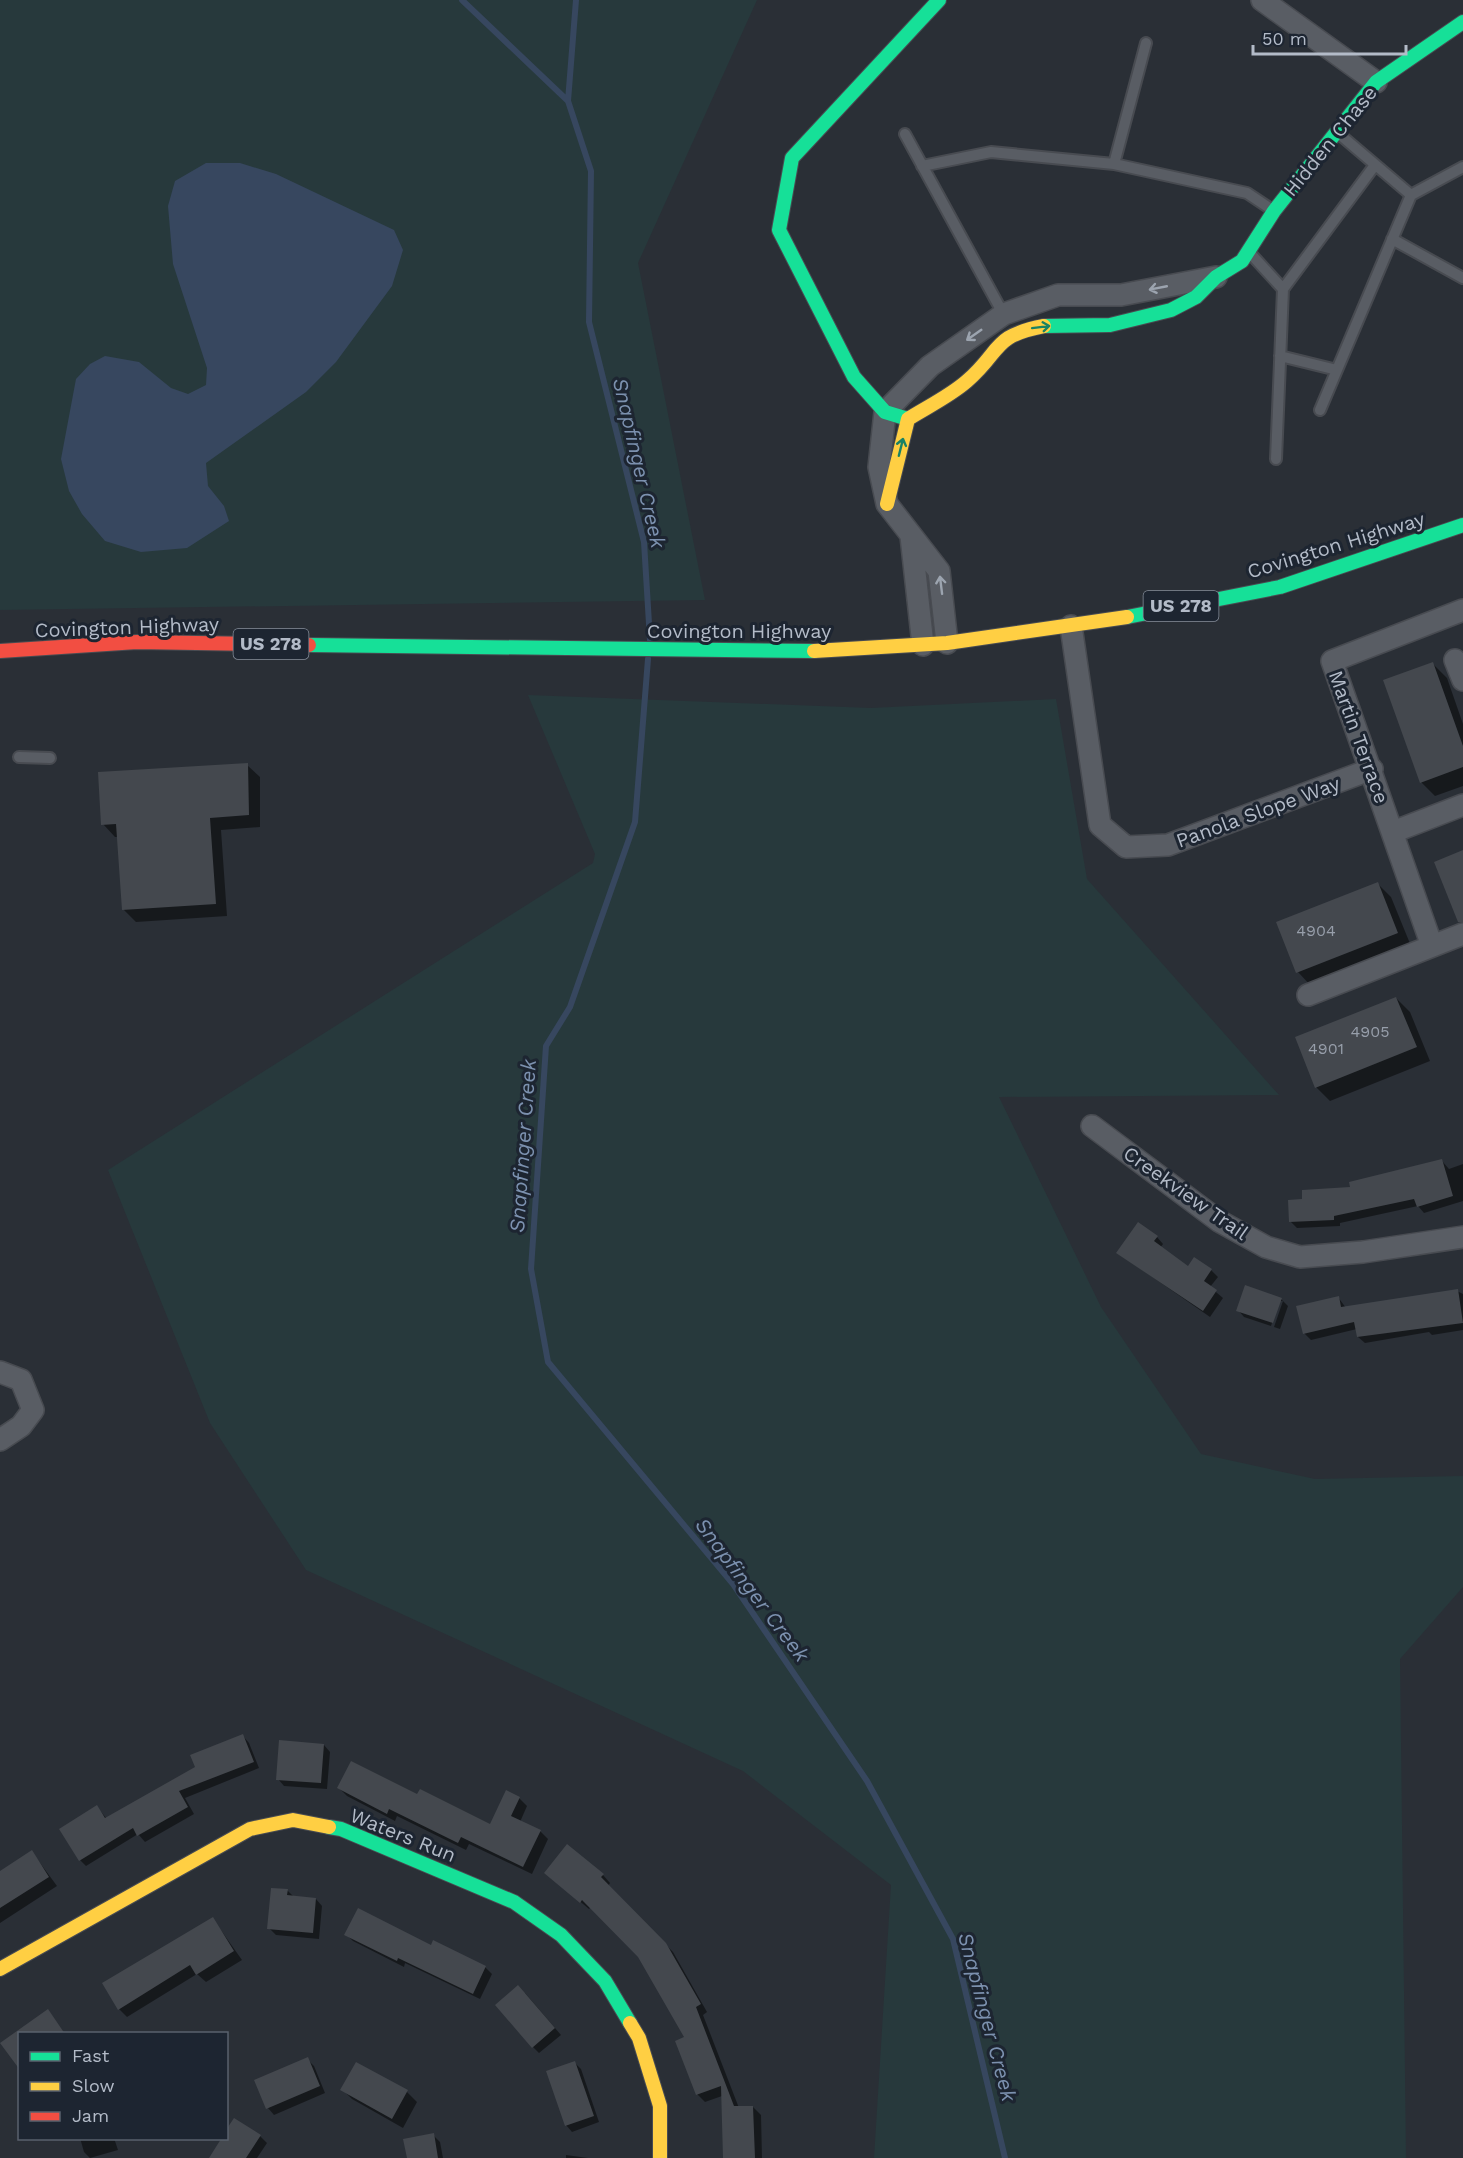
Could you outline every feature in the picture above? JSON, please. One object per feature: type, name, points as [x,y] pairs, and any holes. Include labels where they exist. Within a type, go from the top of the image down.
[{"type":"street","points":[[888,504],[908,419],[885,412],[854,377],[779,230],[792,158],[939,0]]},
{"type":"street","points":[[1262,0],[1376,82]]},
{"type":"street","name":"Hidden Chase","points":[[908,419],[967,381],[1006,337],[1014,333],[1045,326],[1110,325],[1171,310],[1196,297],[1216,277],[1242,261],[1274,211],[1376,82],[1463,22]]},
{"type":"street","name":"Hidden Chase","points":[[885,412],[930,366],[1004,314],[1058,295],[1121,295],[1216,277]]},
{"type":"street","points":[[885,412],[879,467],[888,504],[939,571],[947,644]]},
{"type":"street","name":"Covington Highway","points":[[0,651],[136,642],[744,652],[820,651],[947,644],[1071,626],[1280,587],[1463,525]]},
{"type":"street","points":[[911,536],[923,645]]},
{"type":"street","name":"Martin Terrace","points":[[1432,946],[1332,661],[1463,610]]},
{"type":"street","name":"Panola Slope Way","points":[[1071,626],[1100,825],[1126,847],[1168,845],[1371,769]]},
{"type":"street","points":[[1455,660],[1463,680]]},
{"type":"street","points":[[1393,832],[1463,805]]},
{"type":"street","points":[[1308,995],[1463,934]]},
{"type":"street","name":"Creekview Trail","points":[[1092,1126],[1219,1221],[1266,1247],[1300,1257],[1363,1252],[1463,1237]]},
{"type":"street","points":[[0,1372],[21,1380],[33,1410],[21,1426],[0,1440]]},
{"type":"street","name":"Waters Run","points":[[0,1969],[250,1829],[292,1820],[341,1829],[514,1902],[561,1935],[605,1981],[639,2038],[660,2106],[660,2158]]},
{"type":"lane","points":[[1114,164],[1146,43]]},
{"type":"lane","points":[[1336,131],[1411,195]]},
{"type":"lane","points":[[905,134],[1014,333]]},
{"type":"lane","points":[[922,166],[991,152],[1114,164],[1246,192],[1274,211]]},
{"type":"lane","points":[[1276,459],[1283,289],[1375,165]]},
{"type":"lane","points":[[1320,410],[1411,195],[1463,167]]},
{"type":"lane","points":[[1392,239],[1463,278]]},
{"type":"lane","points":[[1248,250],[1283,289]]},
{"type":"lane","points":[[1280,356],[1337,370]]},
{"type":"lane","points":[[19,757],[50,758]]},
{"type":"shaded area","points":[[0,0],[757,0],[638,263],[705,600],[0,610]]},
{"type":"shaded area","points":[[528,695],[871,708],[1056,699],[1087,879],[1279,1095],[999,1097],[1101,1307],[1201,1454],[1315,1479],[1463,1476],[1463,1587],[1400,1659],[1406,2158],[874,2158],[891,1885],[743,1771],[306,1570],[210,1423],[108,1170],[593,863],[595,854]]},
{"type":"water","points":[[206,163],[240,163],[276,174],[394,230],[403,250],[392,286],[336,362],[306,392],[206,463],[208,486],[224,506],[229,521],[187,548],[141,552],[105,541],[82,514],[69,491],[61,459],[76,379],[90,364],[105,356],[139,362],[171,388],[188,394],[206,385],[207,368],[173,264],[168,206],[175,181]]},
{"type":"building","points":[[1433,662],[1463,746],[1463,767],[1420,783],[1383,680]]},
{"type":"building","points":[[248,763],[249,815],[210,818],[216,904],[122,910],[116,824],[101,825],[98,772]]},
{"type":"building","points":[[1463,850],[1463,922],[1458,922],[1434,862]]},
{"type":"building","points":[[1378,882],[1398,933],[1296,973],[1276,922]]},
{"type":"building","points":[[1396,997],[1417,1047],[1315,1088],[1295,1037]]},
{"type":"building","points":[[1442,1159],[1453,1196],[1417,1207],[1414,1199],[1334,1216],[1334,1220],[1289,1222],[1288,1200],[1302,1199],[1302,1190],[1350,1187],[1349,1182]]},
{"type":"building","points":[[1138,1222],[1158,1236],[1154,1241],[1188,1266],[1194,1257],[1212,1269],[1204,1281],[1217,1290],[1203,1311],[1116,1253]]},
{"type":"building","points":[[1245,1285],[1282,1298],[1273,1323],[1236,1311]]},
{"type":"building","points":[[1458,1289],[1463,1323],[1357,1337],[1354,1322],[1303,1334],[1296,1306],[1339,1296],[1341,1307]]},
{"type":"building","points":[[243,1734],[254,1762],[179,1791],[188,1807],[137,1836],[133,1828],[79,1861],[59,1829],[97,1805],[105,1818],[195,1767],[190,1755]]},
{"type":"building","points":[[279,1740],[324,1744],[321,1783],[276,1780]]},
{"type":"building","points":[[351,1761],[417,1794],[420,1789],[490,1824],[506,1790],[520,1797],[511,1816],[541,1830],[523,1867],[461,1837],[458,1843],[389,1809],[387,1814],[337,1788]]},
{"type":"building","points":[[567,1844],[604,1874],[601,1877],[666,1943],[701,2004],[696,2007],[734,2106],[753,2106],[755,2158],[723,2158],[721,2086],[696,2095],[675,2041],[684,2037],[638,1957],[582,1900],[580,1903],[544,1873]]},
{"type":"building","points":[[32,1850],[49,1877],[0,1908],[0,1871]]},
{"type":"building","points":[[271,1888],[288,1889],[287,1895],[316,1898],[313,1933],[267,1929]]},
{"type":"building","points":[[358,1908],[431,1945],[433,1940],[486,1966],[473,1994],[344,1935]]},
{"type":"building","points":[[213,1917],[234,1951],[196,1975],[190,1965],[118,2010],[102,1983]]},
{"type":"building","points":[[518,1985],[555,2028],[532,2048],[495,2005]]},
{"type":"building","points":[[48,2009],[64,2032],[18,2032],[18,2067],[0,2043]]},
{"type":"building","points":[[308,2057],[320,2086],[266,2109],[254,2080]]},
{"type":"building","points":[[575,2061],[594,2116],[565,2126],[546,2071]]},
{"type":"building","points":[[356,2062],[408,2090],[392,2119],[340,2090]]},
{"type":"building","points":[[234,2118],[261,2135],[246,2158],[209,2158],[220,2140],[228,2140],[228,2127]]},
{"type":"building","points":[[434,2133],[438,2158],[407,2158],[403,2139]]},
{"type":"waterway","name":"Snapfinger Creek","points":[[462,0],[568,101],[591,171],[589,322],[644,542],[650,640]]},
{"type":"waterway","points":[[568,101],[576,0]]},
{"type":"waterway","name":"Snapfinger Creek","points":[[648,659],[635,822],[570,1007],[546,1046],[531,1269],[548,1362],[733,1584],[867,1781],[953,1939],[1005,2158]]},
{"type":"traffic: fast","points":[[908,419],[885,412],[854,377],[779,230],[792,158],[939,0]]},
{"type":"traffic: fast","points":[[1044,326],[1110,325],[1171,310],[1196,297],[1216,277],[1242,261],[1274,211],[1376,82],[1463,22]]},
{"type":"traffic: fast","points":[[1127,617],[1280,587],[1463,525]]},
{"type":"traffic: fast","points":[[309,645],[814,651]]},
{"type":"traffic: fast","points":[[329,1827],[341,1829],[514,1902],[561,1935],[605,1981],[630,2023]]},
{"type":"traffic: slow","points":[[887,504],[908,419],[960,386],[1006,340],[1027,330],[1044,326]]},
{"type":"traffic: slow","points":[[814,651],[947,643],[1127,617]]},
{"type":"traffic: slow","points":[[0,1969],[250,1829],[293,1820],[329,1827]]},
{"type":"traffic: slow","points":[[630,2023],[639,2038],[660,2106],[660,2158]]},
{"type":"traffic: jam","points":[[0,651],[137,642],[309,645]]}]
